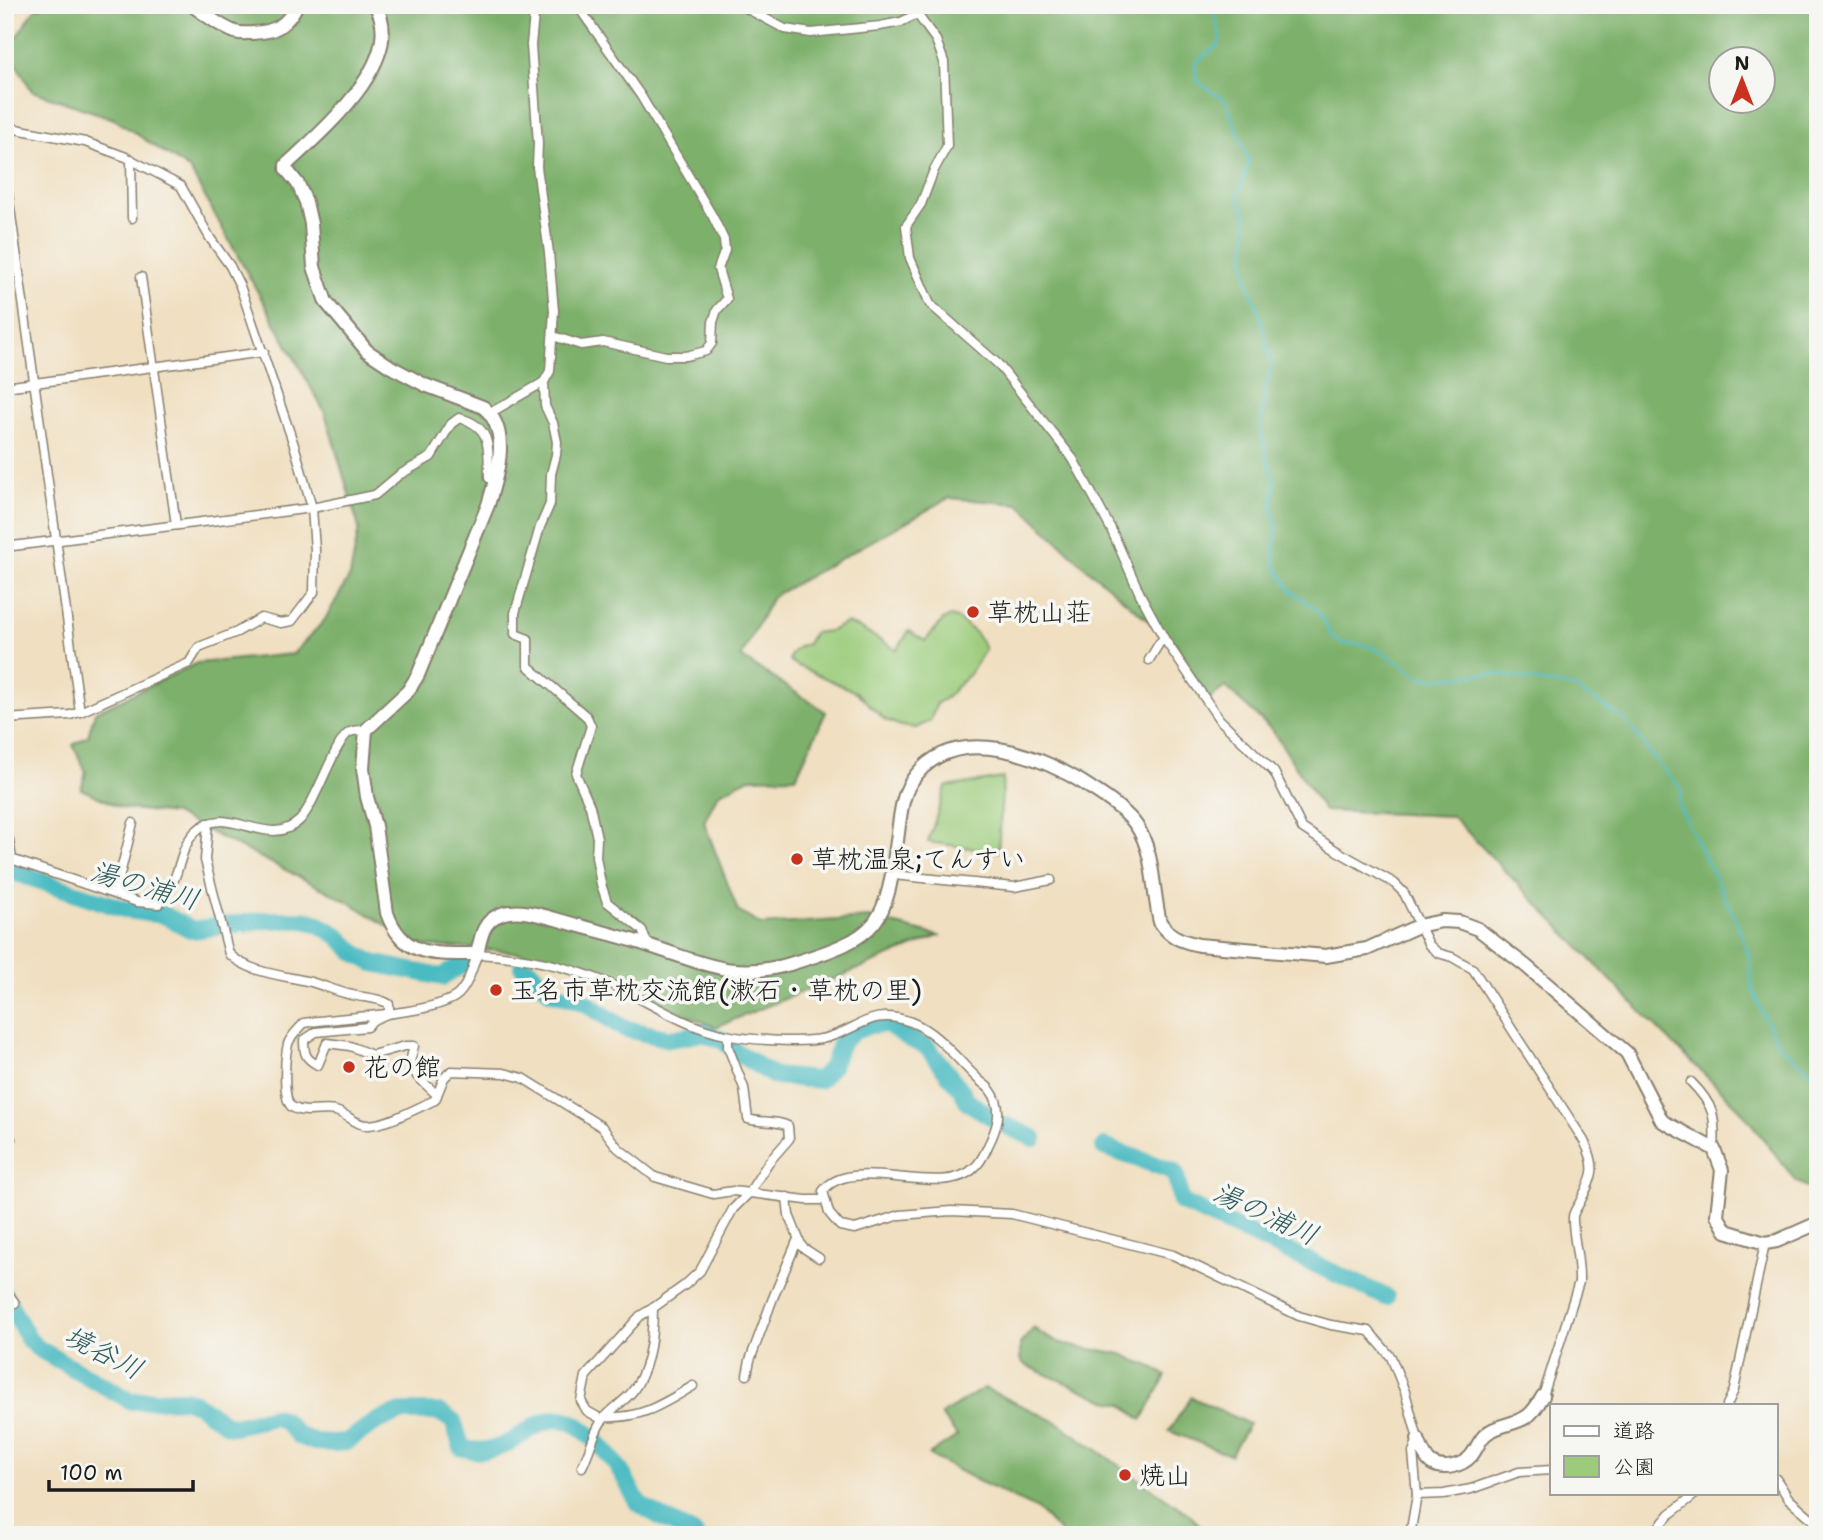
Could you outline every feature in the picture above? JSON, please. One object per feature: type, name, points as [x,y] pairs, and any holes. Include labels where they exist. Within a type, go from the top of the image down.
[{"type":"street","points":[[192,5],[223,27],[239,34],[268,32],[280,27],[297,5]]},
{"type":"street","points":[[5,833],[9,840],[9,858],[137,902],[159,904],[172,884],[181,853],[196,831],[208,823],[242,823],[272,832],[288,830],[302,818],[331,765],[340,741],[349,732],[366,730],[408,691],[418,675],[495,483],[500,435],[490,413],[471,401],[425,385],[367,351],[326,302],[314,267],[311,224],[306,202],[298,184],[286,169],[286,165],[362,89],[374,68],[380,46],[382,22],[375,5]]},
{"type":"street","points":[[535,5],[531,44],[538,143],[537,167],[554,311],[550,371],[544,382],[545,406],[553,423],[557,442],[551,474],[550,504],[540,527],[515,613],[514,634],[528,639],[528,666],[587,717],[591,726],[576,774],[590,806],[597,838],[596,857],[601,884],[607,902],[642,930],[648,945]]},
{"type":"street","points":[[554,336],[581,345],[603,342],[666,356],[686,356],[706,351],[712,342],[717,310],[727,299],[718,269],[725,250],[719,228],[697,186],[641,96],[577,5]]},
{"type":"street","points":[[366,730],[363,747],[364,778],[375,826],[387,913],[392,927],[411,948],[423,952],[505,955],[561,967],[608,983],[728,1042],[819,1039],[875,1017],[893,1018],[913,1023],[928,1032],[991,1090],[999,1110],[998,1124],[974,1170],[957,1177],[935,1181],[858,1175],[828,1184],[823,1191],[825,1200],[829,1213],[840,1226],[855,1229],[900,1215],[1013,1213],[1173,1255],[1299,1316],[1369,1332],[1391,1357],[1424,1454],[1431,1462],[1443,1467],[1458,1465],[1471,1457],[1484,1435],[1495,1428],[1525,1418],[1543,1396],[1579,1282],[1580,1263],[1573,1214],[1591,1181],[1594,1168],[1592,1157],[1473,969],[1459,960],[1437,953],[1429,945],[1404,893],[1394,883],[1302,828],[1274,772],[1219,719],[1166,640],[1140,594],[1111,529],[1073,459],[998,364],[930,304],[910,258],[906,226],[921,204],[947,146],[944,62],[936,40],[917,15],[891,24],[811,33],[785,29],[740,5]]},
{"type":"street","points":[[5,127],[85,142],[131,159],[181,186],[240,286],[295,448],[312,508],[315,550],[314,592],[292,621],[281,624],[261,618],[237,632],[199,647],[189,663],[80,712],[5,719]]},
{"type":"street","points":[[131,159],[132,218]]},
{"type":"street","points":[[5,172],[80,712]]},
{"type":"street","points":[[141,277],[176,526]]},
{"type":"street","points":[[5,387],[264,352]]},
{"type":"street","points":[[490,413],[544,382]]},
{"type":"street","points":[[5,547],[312,508],[375,495],[399,475],[431,457],[450,424],[459,418],[471,421],[480,428],[488,442],[489,478],[495,483]]},
{"type":"street","points":[[1149,660],[1160,642],[1166,640]]},
{"type":"street","points":[[825,1200],[733,1191],[713,1194],[654,1177],[618,1148],[602,1127],[523,1078],[504,1073],[451,1071],[444,1078],[435,1100],[368,1126],[359,1125],[334,1111],[292,1107],[287,1101],[285,1074],[288,1043],[304,1023],[389,1013],[434,1005],[457,996],[471,973],[483,927],[499,915],[510,912],[546,917],[730,971],[752,971],[792,963],[838,948],[865,934],[885,907],[893,875],[900,821],[911,782],[927,765],[944,754],[965,748],[994,748],[1013,750],[1041,760],[1090,787],[1136,825],[1146,847],[1160,922],[1166,931],[1179,941],[1212,947],[1326,956],[1367,949],[1418,926],[1442,921],[1459,922],[1478,929],[1627,1052],[1662,1121],[1714,1149]]},
{"type":"street","points":[[115,894],[133,823]]},
{"type":"street","points":[[208,823],[205,860],[229,954],[239,962],[264,972],[350,995],[383,1000],[389,1004],[389,1013]]},
{"type":"street","points":[[893,875],[1014,887],[1051,880]]},
{"type":"street","points":[[389,1013],[373,1020],[367,1027],[316,1032],[304,1040],[304,1053],[309,1061],[318,1065],[327,1043],[350,1046],[372,1055],[414,1046],[410,1062],[417,1076],[437,1095]]},
{"type":"street","points":[[693,1386],[649,1412],[635,1416],[604,1419],[587,1411],[581,1401],[586,1376],[640,1316],[685,1285],[708,1261],[733,1209],[749,1193],[768,1163],[789,1139],[788,1126],[781,1122],[748,1119],[744,1088],[728,1042]]},
{"type":"street","points":[[1692,1082],[1710,1105],[1715,1132],[1714,1149],[1721,1170],[1717,1215],[1726,1231],[1765,1243],[1777,1241],[1818,1223]]},
{"type":"street","points":[[5,1150],[11,1139]]},
{"type":"street","points":[[787,1197],[789,1215],[802,1247],[820,1258]]},
{"type":"street","points":[[747,1376],[750,1360],[773,1298],[798,1239]]},
{"type":"street","points":[[1727,1404],[1734,1390],[1765,1243]]},
{"type":"street","points":[[5,1289],[15,1303]]},
{"type":"street","points":[[582,1467],[604,1419],[632,1392],[644,1368],[653,1328],[653,1308]]},
{"type":"street","points":[[1410,1535],[1417,1494],[1413,1452],[1418,1439]]},
{"type":"street","points":[[1417,1494],[1444,1494],[1471,1489],[1519,1472],[1550,1470]]},
{"type":"street","points":[[1778,1482],[1789,1499],[1818,1524]]},
{"type":"street","points":[[1652,1535],[1670,1514],[1696,1494]]},
{"type":"green space","points":[[46,5],[1818,5],[1818,1214],[1814,1215],[1813,1190],[1797,1182],[1739,1108],[1662,1033],[1452,816],[1324,811],[1272,730],[1225,687],[1209,699],[1176,644],[1083,565],[1019,504],[949,498],[772,597],[741,657],[826,712],[796,777],[749,778],[718,794],[704,822],[738,911],[761,925],[869,918],[939,936],[716,1027],[574,965],[519,953],[415,943],[347,901],[174,814],[122,808],[81,789],[86,772],[73,745],[88,736],[95,712],[197,663],[293,654],[324,621],[350,576],[359,528],[325,413],[190,170],[114,119],[32,91],[8,50],[35,9]]},
{"type":"green space","points":[[950,616],[971,629],[985,650],[970,673],[946,698],[937,703],[930,721],[916,728],[885,720],[856,692],[789,660],[796,649],[807,644],[813,633],[830,631],[846,623],[897,650],[909,631],[925,641],[943,620]]},
{"type":"green space","points":[[1003,778],[998,852],[928,842],[946,787]]},
{"type":"green space","points":[[1034,1328],[1042,1335],[1062,1343],[1123,1354],[1166,1376],[1142,1420],[1122,1404],[1107,1401],[1025,1365],[1020,1359],[1020,1344]]},
{"type":"green space","points":[[984,1388],[1057,1422],[1190,1515],[1204,1529],[1206,1535],[1063,1535],[1037,1509],[929,1455],[957,1436],[941,1415]]},
{"type":"green space","points":[[1191,1397],[1249,1424],[1230,1455],[1169,1431]]},
{"type":"waterway","points":[[1212,5],[1220,35],[1219,44],[1195,63],[1197,81],[1226,101],[1249,162],[1238,196],[1247,217],[1245,263],[1250,289],[1260,315],[1272,366],[1260,425],[1275,482],[1272,509],[1277,525],[1274,551],[1276,567],[1292,591],[1317,610],[1331,635],[1341,643],[1365,645],[1384,653],[1420,677],[1433,679],[1493,673],[1575,688],[1625,720],[1659,765],[1682,789],[1678,804],[1737,922],[1749,957],[1752,987],[1779,1045],[1818,1078]]},
{"type":"waterway","name":"湯の浦川","points":[[5,869],[127,910],[164,915],[192,930],[265,920],[304,920],[316,923],[337,935],[354,952],[373,963],[442,977],[465,963]]},
{"type":"waterway","name":"湯の浦川","points":[[522,966],[530,970],[550,991],[586,1003],[623,1028],[670,1039],[703,1033],[722,1040],[774,1076],[819,1080],[832,1066],[841,1042],[853,1032],[870,1025],[887,1024],[926,1046],[968,1102],[992,1117]]},
{"type":"waterway","name":"湯の浦川","points":[[1007,1126],[1034,1138]]},
{"type":"waterway","name":"湯の浦川","points":[[1104,1147],[1173,1171],[1181,1202],[1386,1297]]},
{"type":"waterway","name":"境谷川","points":[[5,1296],[29,1340],[39,1349],[131,1401],[184,1399],[197,1404],[227,1425],[234,1426],[273,1417],[282,1419],[299,1436],[315,1442],[333,1443],[346,1442],[377,1421],[401,1412],[439,1412],[453,1421],[462,1448],[479,1451],[495,1449],[542,1423],[554,1419],[566,1420],[582,1428],[606,1451],[639,1503],[695,1535]]},
{"type":"place","name":"草枕山荘","points":[[973,612]]},
{"type":"place","name":"草枕温泉;てんすい","points":[[797,859]]},
{"type":"place","name":"玉名市草枕交流館(漱石・草枕の里)","points":[[496,990]]},
{"type":"place","name":"花の館","points":[[349,1067]]},
{"type":"place","name":"焼山","points":[[1125,1475]]}]
